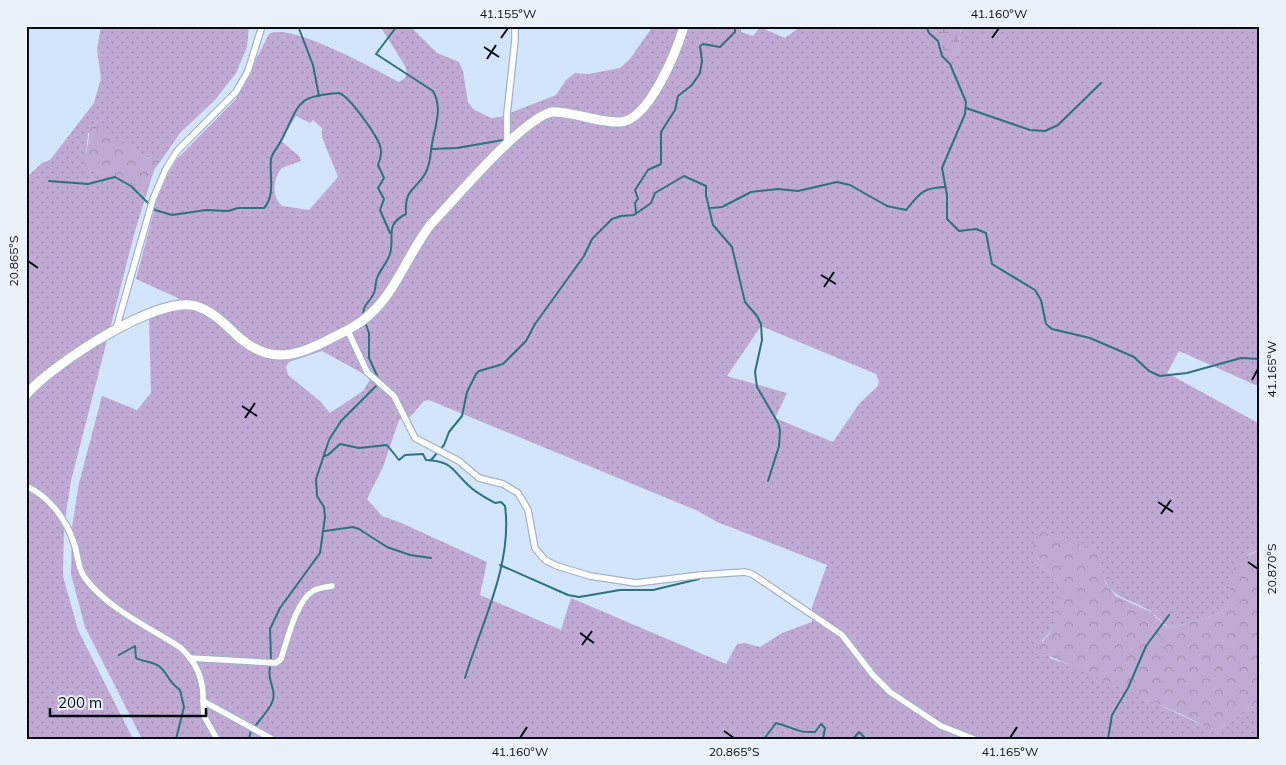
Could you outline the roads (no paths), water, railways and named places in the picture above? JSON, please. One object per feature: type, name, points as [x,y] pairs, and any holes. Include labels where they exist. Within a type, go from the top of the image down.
[{"type":"street","points":[[116,329],[153,199],[166,169],[177,151],[236,92],[248,71],[262,26]]},
{"type":"street","points":[[507,143],[507,114],[515,26]]},
{"type":"street","points":[[26,395],[65,362],[116,329],[170,306],[185,304],[197,306],[212,314],[249,344],[282,355],[301,353],[348,331],[378,307],[426,231],[507,143],[523,129],[544,114],[551,112],[616,122],[634,118],[662,78],[678,47],[684,26]]},
{"type":"street","points":[[348,331],[367,372],[394,396],[415,438],[459,462],[479,478],[503,484],[518,493],[528,510],[535,548],[545,560],[557,566],[590,576],[636,583],[701,574],[745,572],[752,574],[842,635],[873,675],[890,692],[941,726],[974,739]]},
{"type":"street","points":[[26,486],[45,496],[52,503],[71,534],[80,570],[90,584],[108,600],[181,648],[190,658],[203,682],[204,716],[217,739]]},
{"type":"street","points":[[190,658],[276,663],[281,659],[297,611],[306,597],[315,590],[332,586]]},
{"type":"street","points":[[203,701],[272,739]]},
{"type":"waterway","points":[[298,26],[313,65],[319,96]]},
{"type":"waterway","points":[[364,317],[365,307],[374,293],[377,278],[390,254],[392,231],[395,222],[406,214],[408,195],[421,180],[428,166],[438,111],[433,91],[376,54],[397,26]]},
{"type":"waterway","points":[[636,213],[635,203],[638,199],[635,190],[648,170],[661,164],[661,132],[675,110],[678,96],[692,85],[700,73],[702,61],[700,46],[703,44],[720,47],[735,32],[735,26]]},
{"type":"waterway","points":[[926,26],[929,33],[938,41],[942,56],[950,64],[966,102],[965,114],[942,168],[947,195],[947,219],[959,231],[976,229],[986,233],[992,264],[1035,290],[1041,300],[1046,324],[1052,329],[1090,338],[1134,357],[1149,371],[1160,376],[1187,373],[1241,358],[1260,359]]},
{"type":"waterway","points":[[966,108],[1030,130],[1045,131],[1058,125],[1101,83]]},
{"type":"waterway","points":[[49,181],[88,184],[115,177],[131,186],[155,210],[172,215],[206,210],[228,211],[238,208],[264,208],[268,203],[271,191],[271,159],[297,109],[307,99],[314,96],[339,93],[361,115],[380,146],[381,154],[378,165],[384,178],[378,188],[384,199],[380,210],[390,233]]},
{"type":"waterway","points":[[432,149],[457,148],[503,140]]},
{"type":"waterway","points":[[431,460],[444,445],[449,432],[462,416],[467,392],[476,374],[479,371],[503,364],[526,341],[535,324],[584,256],[592,239],[612,219],[634,215],[651,203],[655,193],[684,176],[706,186],[706,195],[713,225],[732,247],[745,302],[761,324],[762,340],[755,372],[757,387],[778,423],[780,430],[779,446],[768,481]]},
{"type":"waterway","points":[[711,208],[722,207],[751,192],[778,189],[798,191],[837,182],[850,185],[887,206],[906,210],[926,190],[945,187]]},
{"type":"waterway","points":[[271,659],[270,629],[280,608],[320,553],[325,517],[324,507],[317,496],[316,479],[329,440],[341,421],[380,382],[369,358],[369,333],[365,322]]},
{"type":"waterway","points":[[324,456],[328,455],[340,444],[359,448],[387,445],[399,460],[405,455],[423,454],[426,460],[441,462],[451,467],[478,493],[495,503],[501,502],[505,506],[506,528],[500,572],[465,678]]},
{"type":"waterway","points":[[325,531],[353,527],[387,547],[410,555],[431,558]]},
{"type":"waterway","points":[[500,565],[568,595],[579,597],[620,590],[653,590],[699,579]]},
{"type":"waterway","points":[[1108,739],[1112,715],[1128,688],[1146,646],[1169,615]]},
{"type":"waterway","points":[[119,655],[135,646],[136,658],[159,666],[180,690],[184,707],[176,739]]},
{"type":"waterway","points":[[256,725],[269,709],[273,700],[270,667]]},
{"type":"waterway","points":[[764,739],[776,723],[799,731],[809,732],[815,732],[821,724],[825,728],[823,739]]},
{"type":"waterway","points":[[249,739],[251,730]]},
{"type":"waterway","points":[[853,739],[859,732],[866,739]]},
{"type":"waterway","points":[[830,739],[839,739]]}]
